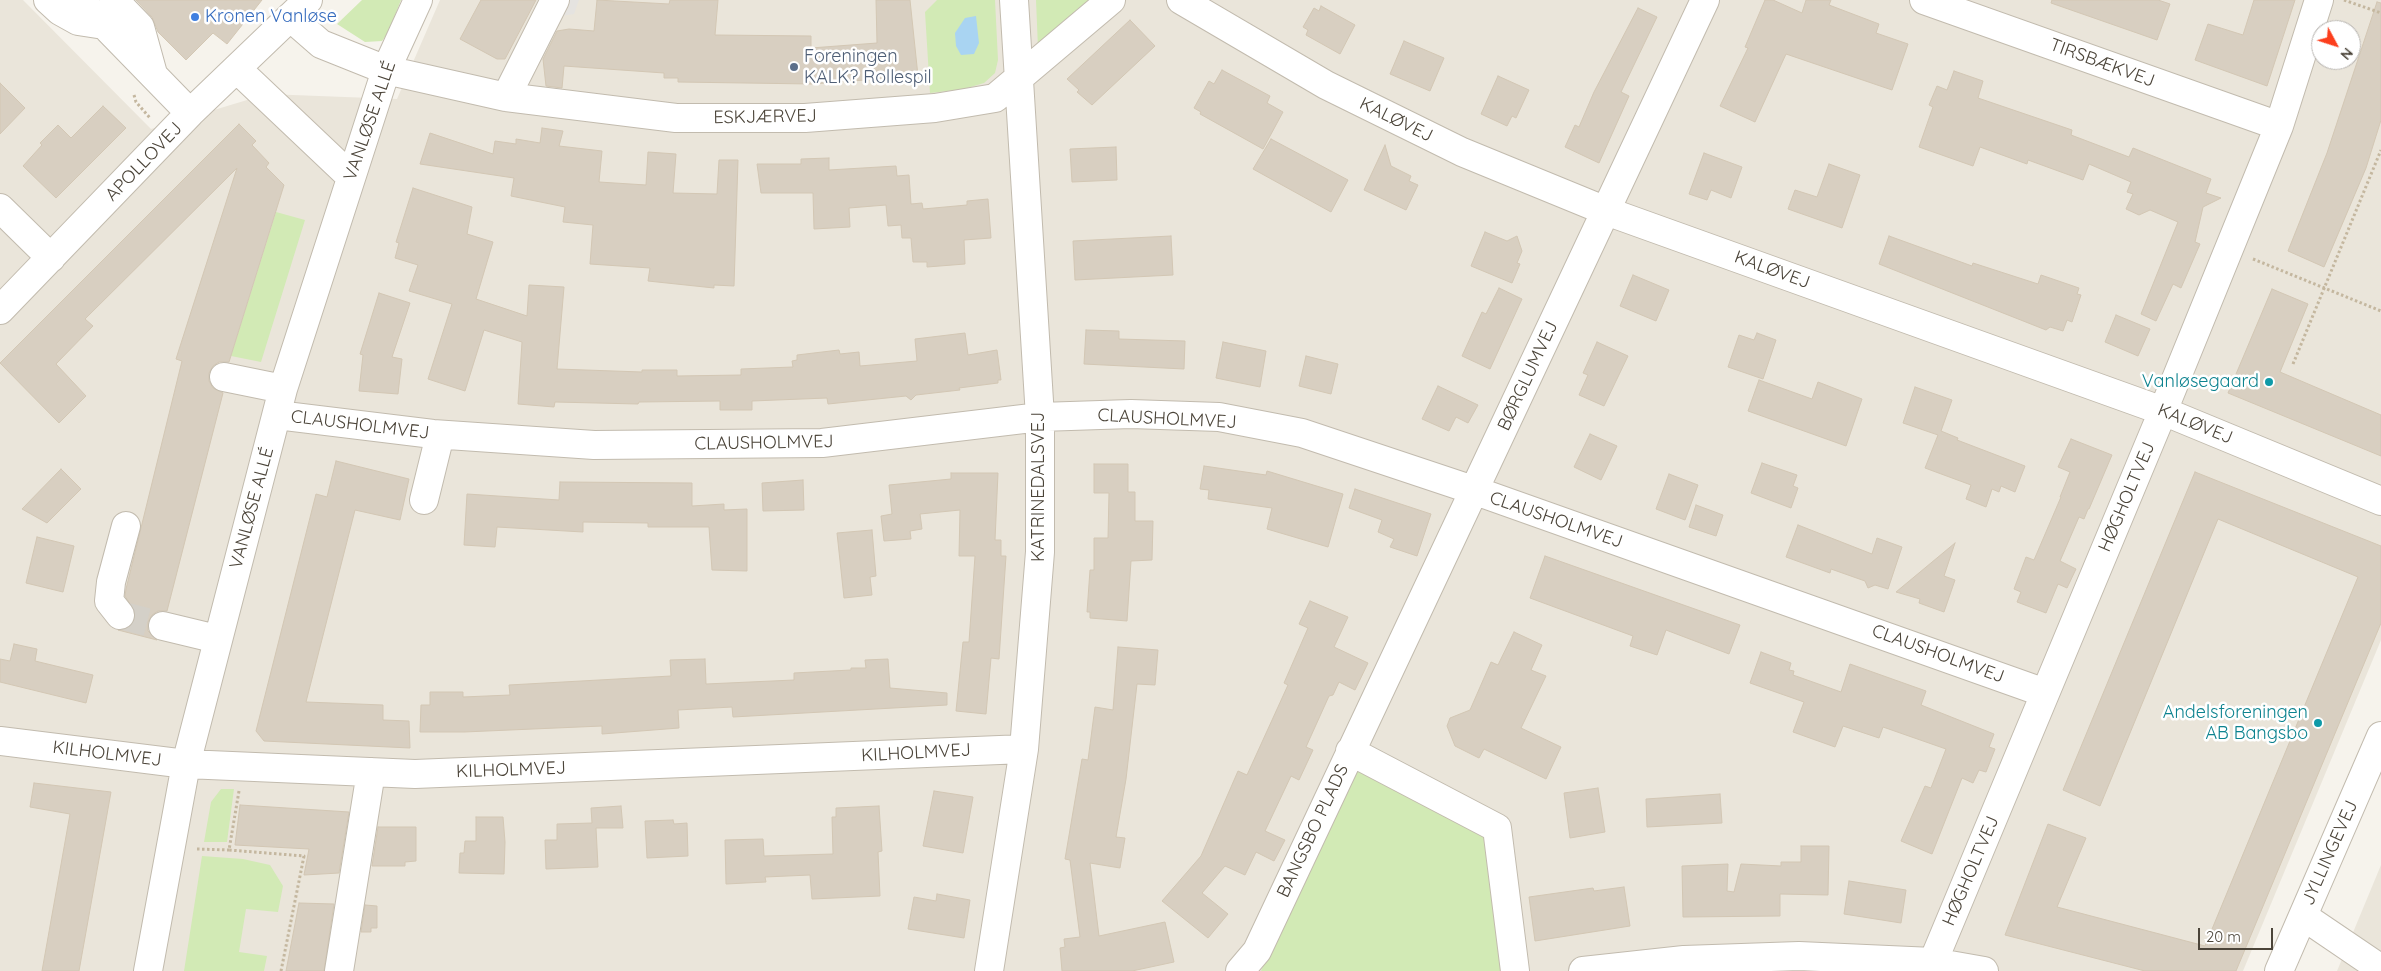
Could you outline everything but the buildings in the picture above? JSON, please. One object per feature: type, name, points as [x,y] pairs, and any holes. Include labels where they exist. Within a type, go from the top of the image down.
[{"type":"street","points":[[48,0],[60,11],[78,21],[105,26]]},
{"type":"street","points":[[80,0],[190,113]]},
{"type":"street","points":[[114,0],[140,27],[154,76]]},
{"type":"street","name":"VANLØSE ALLÉ","points":[[148,971],[186,764],[283,389],[386,70],[418,0]]},
{"type":"street","points":[[506,96],[555,0]]},
{"type":"street","name":"KATRINEDALSVEJ","points":[[990,971],[1024,748],[1040,552],[1040,417],[1014,0]]},
{"type":"street","name":"ESKJÆRVEJ","points":[[386,70],[506,96],[676,118],[805,118],[935,108],[995,98],[1111,0]]},
{"type":"street","name":"KALØVEJ","points":[[1181,0],[1326,85],[1462,152],[1606,211],[2163,411],[2381,501]]},
{"type":"street","name":"BØRGLUMVEJ","points":[[1350,751],[1706,0]]},
{"type":"street","name":"TIRSBÆKVEJ","points":[[1924,0],[2279,126]]},
{"type":"street","name":"HØGHOLTVEJ","points":[[1933,962],[2163,411],[2279,126],[2319,0]]},
{"type":"street","name":"APOLLOVEJ","points":[[0,310],[190,113],[299,8],[321,44],[386,70]]},
{"type":"street","points":[[237,68],[351,176]]},
{"type":"street","points":[[0,208],[51,258]]},
{"type":"street","points":[[224,377],[283,389]]},
{"type":"street","name":"CLAUSHOLMVEJ","points":[[277,416],[440,435],[594,445],[822,443],[1040,417],[1131,414],[1219,417],[1302,433],[1473,490],[2045,693]]},
{"type":"street","points":[[424,500],[440,435]]},
{"type":"street","points":[[120,615],[109,601],[111,582],[126,526]]},
{"type":"street","points":[[163,626],[217,639]]},
{"type":"street","name":"JYLLINGEVEJ","points":[[2280,971],[2302,916],[2381,736]]},
{"type":"street","name":"KILHOLMVEJ","points":[[0,741],[186,764],[415,774],[1024,748]]},
{"type":"street","name":"BANGSBO PLADS","points":[[1240,971],[1257,951],[1350,751],[1497,828],[1515,971]]},
{"type":"street","points":[[339,971],[371,772]]},
{"type":"street","points":[[2302,916],[2381,969]]},
{"type":"street","points":[[1583,971],[1684,960],[1799,956],[1933,962],[1982,971]]},
{"type":"path","points":[[2342,0],[2381,13]]},
{"type":"path","points":[[2293,364],[2381,150]]},
{"type":"path","points":[[2229,249],[2381,311]]},
{"type":"path","points":[[229,850],[243,766]]},
{"type":"path","points":[[171,848],[304,856],[281,971]]},
{"type":"shaded area","points":[[0,0],[23,0],[151,129],[267,94],[397,99],[440,0],[2381,0],[2381,640],[2243,971],[0,971]]},
{"type":"shaded area","points":[[561,0],[579,0],[574,14],[554,17]]},
{"type":"shaded area","points":[[2381,865],[2381,971],[2337,971]]},
{"type":"green space","points":[[362,0],[401,0],[388,33],[382,41],[365,42],[337,24]]},
{"type":"green space","points":[[937,0],[995,0],[998,60],[995,73],[984,83],[964,89],[930,93],[925,12]]},
{"type":"green space","points":[[1036,0],[1092,0],[1038,48]]},
{"type":"green space","points":[[276,212],[305,220],[261,362],[231,356]]},
{"type":"green space","points":[[1355,768],[1491,832],[1508,971],[1261,971]]},
{"type":"green space","points":[[221,789],[234,789],[227,842],[204,842],[211,802]]},
{"type":"green space","points":[[202,856],[243,859],[270,865],[283,886],[278,912],[246,909],[239,952],[267,956],[264,971],[184,971]]},
{"type":"water","points":[[976,16],[979,43],[974,54],[961,55],[956,46],[955,33],[965,18]]},
{"type":"tunnel","points":[[120,615],[163,626]]},
{"type":"place","name":"Kronen Vanløse","points":[[195,17]]},
{"type":"place","name":"Foreningen KALK? Rollespil","points":[[794,67]]},
{"type":"place","name":"Vanløsegaard","points":[[2269,382]]},
{"type":"place","name":"Andelsforeningen AB Bangsbo","points":[[2318,723]]}]
